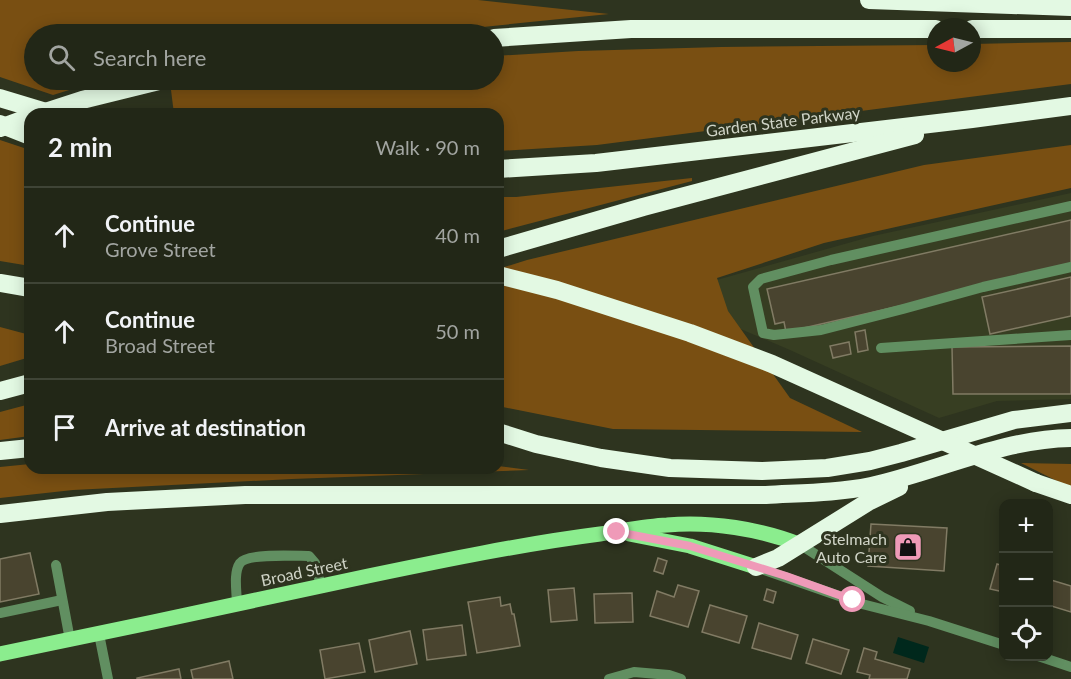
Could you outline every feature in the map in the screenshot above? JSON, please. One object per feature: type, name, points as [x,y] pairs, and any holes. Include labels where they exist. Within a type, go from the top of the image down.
[{"type":"highway","points":[[869,0],[1071,7]]},
{"type":"highway","points":[[504,37],[631,29],[927,29]]},
{"type":"highway","points":[[981,29],[1071,29]]},
{"type":"highway","points":[[57,108],[122,90]]},
{"type":"highway","points":[[0,98],[32,108]]},
{"type":"highway","name":"Garden State Parkway","points":[[504,169],[597,163],[1071,106]]},
{"type":"highway","points":[[0,126],[24,119]]},
{"type":"highway","points":[[504,247],[643,207],[972,119]]},
{"type":"highway","points":[[0,126],[24,134]]},
{"type":"highway","points":[[504,277],[557,290],[690,333],[772,364],[1036,483],[1071,495]]},
{"type":"highway","points":[[0,283],[24,287]]},
{"type":"highway","points":[[0,391],[24,385]]},
{"type":"highway","points":[[504,434],[536,444],[602,458],[670,468],[762,471],[827,468],[870,461],[1014,420],[1071,413]]},
{"type":"highway","points":[[0,514],[106,502],[245,495],[766,495],[836,491],[871,486],[1031,441],[1071,438]]},
{"type":"highway","points":[[504,441],[536,444]]},
{"type":"highway","points":[[0,451],[24,449]]},
{"type":"highway","points":[[756,567],[801,545],[868,502],[938,467]]},
{"type":"main road","name":"Broad Street","points":[[0,654],[514,547],[669,524],[717,526],[779,536],[801,545]]},
{"type":"main road","name":"Broad Street","points":[[617,532],[690,546],[756,567]]},
{"type":"street","points":[[1071,206],[831,260],[761,279],[753,286],[763,333],[774,335],[821,330],[983,287],[1071,267]]},
{"type":"street","points":[[881,348],[1071,335]]},
{"type":"street","points":[[801,545],[882,597],[929,621]]},
{"type":"street","points":[[237,604],[236,574],[240,563],[246,558],[309,556],[315,562],[321,586]]},
{"type":"street","points":[[56,565],[70,640]]},
{"type":"street","points":[[756,567],[861,604],[929,621],[999,643]]},
{"type":"street","points":[[0,613],[62,600]]},
{"type":"street","points":[[99,634],[108,679]]},
{"type":"street","points":[[1050,661],[1071,668]]},
{"type":"street","points":[[609,679],[634,672],[669,675],[681,679]]},
{"type":"shaded area","points":[[0,0],[478,0],[609,14],[504,25],[24,24],[24,85],[0,77]]},
{"type":"shaded area","points":[[1071,42],[1071,84],[597,145],[504,151],[504,108],[173,108],[171,90],[504,90],[504,55],[721,47],[927,45],[927,72],[981,72],[981,44]]},
{"type":"shaded area","points":[[38,90],[69,90],[53,95]]},
{"type":"shaded area","points":[[0,140],[24,148],[24,265],[0,261]]},
{"type":"shaded area","points":[[1071,145],[1071,188],[824,243],[717,278],[728,311],[790,398],[862,432],[613,429],[504,407],[504,267],[924,165]]},
{"type":"shaded area","points":[[692,178],[692,181],[504,230],[504,197]]},
{"type":"shaded area","points":[[1071,193],[1071,399],[997,401],[939,418],[790,350],[722,321],[656,297],[873,236]]},
{"type":"shaded area","points":[[0,327],[24,333],[24,359],[0,366]]},
{"type":"shaded area","points":[[24,406],[24,437],[0,440],[0,412]]},
{"type":"shaded area","points":[[1021,463],[1071,464],[1071,488]]},
{"type":"shaded area","points":[[24,465],[24,474],[424,474],[73,490],[0,498],[0,467]]},
{"type":"shaded area","points":[[504,467],[529,470],[504,471]]},
{"type":"shaded area","points":[[898,637],[929,647],[924,663],[893,653]]},
{"type":"building","points":[[1071,220],[1071,267],[786,332],[784,322],[775,324],[767,289]]},
{"type":"building","points":[[1071,277],[1071,316],[990,334],[982,297]]},
{"type":"building","points":[[865,330],[868,350],[858,352],[855,332]]},
{"type":"building","points":[[849,342],[851,354],[833,358],[830,346]]},
{"type":"building","points":[[1071,346],[1071,394],[953,394],[952,347]]},
{"type":"building","name":"Stelmach Auto Care","points":[[871,524],[947,528],[944,571],[868,566]]},
{"type":"building","points":[[30,553],[39,594],[0,602],[0,559]]},
{"type":"building","points":[[658,558],[667,561],[663,574],[654,571]]},
{"type":"building","points":[[997,564],[999,565],[999,591],[990,589]]},
{"type":"building","points":[[1053,581],[1071,586],[1071,612],[1053,607]]},
{"type":"building","points":[[678,585],[699,591],[688,627],[650,616],[657,591],[674,597]]},
{"type":"building","points":[[574,588],[577,620],[551,622],[548,590]]},
{"type":"building","points":[[767,589],[776,592],[773,603],[764,600]]},
{"type":"building","points":[[632,593],[633,622],[595,623],[594,594]]},
{"type":"building","points":[[500,597],[501,606],[510,604],[520,646],[477,653],[468,602]]},
{"type":"building","points":[[710,605],[747,616],[739,643],[702,632]]},
{"type":"building","points":[[759,623],[798,635],[791,659],[752,648]]},
{"type":"building","points":[[462,625],[466,655],[427,660],[423,630]]},
{"type":"building","points":[[410,631],[417,664],[375,672],[369,640]]},
{"type":"building","points":[[813,639],[849,650],[841,674],[806,663]]},
{"type":"building","points":[[359,643],[365,672],[325,679],[320,650]]},
{"type":"building","points":[[864,648],[877,652],[875,659],[910,669],[907,679],[869,679],[870,675],[857,672]]},
{"type":"building","points":[[229,661],[233,679],[193,679],[191,670]]},
{"type":"building","points":[[179,669],[181,679],[137,679],[137,678]]},
{"type":"place","name":"Stelmach Auto Care","points":[[908,547]]},
{"type":"route","points":[[617,532],[690,546],[853,600]]}]
